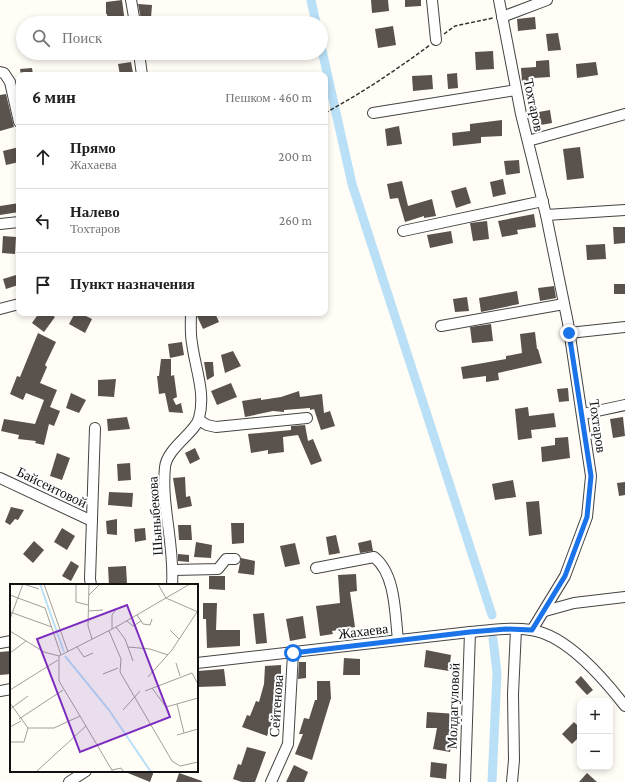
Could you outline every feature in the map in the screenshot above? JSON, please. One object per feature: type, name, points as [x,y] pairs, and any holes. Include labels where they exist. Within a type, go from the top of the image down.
[{"type":"street","points":[[131,0],[134,16]]},
{"type":"street","points":[[432,0],[436,40]]},
{"type":"street","name":"Тохтаров","points":[[499,0],[516,90],[543,201],[564,304],[583,414],[591,476],[587,517],[565,576],[532,630]]},
{"type":"street","points":[[502,17],[547,0]]},
{"type":"street","points":[[140,60],[142,72]]},
{"type":"street","points":[[2,73],[10,82],[16,109]]},
{"type":"street","points":[[373,113],[516,90]]},
{"type":"street","points":[[528,141],[625,114]]},
{"type":"street","points":[[403,231],[543,201]]},
{"type":"street","points":[[546,215],[625,210]]},
{"type":"street","points":[[0,224],[16,222]]},
{"type":"street","points":[[441,326],[564,304]]},
{"type":"street","points":[[0,309],[16,305]]},
{"type":"street","points":[[191,316],[192,343],[201,392],[199,420],[207,425],[216,427],[307,418]]},
{"type":"street","points":[[569,333],[625,327]]},
{"type":"street","points":[[583,414],[625,405]]},
{"type":"street","name":"Шыныбекова","points":[[172,584],[173,570],[166,503],[165,467],[171,454],[199,420]]},
{"type":"street","name":"Байсеитовой","points":[[92,584],[90,579],[95,428]]},
{"type":"street","name":"Байсеитовой","points":[[0,478],[92,522]]},
{"type":"street","points":[[316,568],[374,557],[382,563],[389,581],[394,605],[398,640]]},
{"type":"street","points":[[173,570],[218,569],[226,558],[234,559]]},
{"type":"street","points":[[545,610],[574,603],[625,597]]},
{"type":"street","points":[[511,629],[514,760],[512,782]]},
{"type":"street","name":"Жахаева","points":[[198,663],[472,631],[511,629],[532,630],[549,635],[570,648],[611,688],[625,706]]},
{"type":"street","name":"Молдагуловой","points":[[465,782],[472,631]]},
{"type":"street","points":[[0,643],[10,641]]},
{"type":"street","name":"Сейтенова","points":[[271,782],[288,744],[293,653]]},
{"type":"street","points":[[0,691],[10,689]]},
{"type":"street","points":[[69,782],[84,772]]},
{"type":"path","points":[[328,111],[353,98],[402,66],[455,26],[502,17]]},
{"type":"building","points":[[122,0],[124,16],[107,16],[106,2]]},
{"type":"building","points":[[371,0],[388,0],[389,11],[372,13]]},
{"type":"building","points":[[405,0],[421,0],[421,6],[405,7]]},
{"type":"building","points":[[138,4],[152,5],[151,16],[140,16]]},
{"type":"building","points":[[535,17],[536,29],[518,31],[517,19]]},
{"type":"building","points":[[393,26],[396,45],[378,48],[375,29]]},
{"type":"building","points":[[558,33],[561,50],[548,51],[546,34]]},
{"type":"building","points":[[493,51],[494,69],[476,70],[475,52]]},
{"type":"building","points":[[549,60],[550,77],[534,78],[534,81],[522,82],[521,68],[536,67],[536,61]]},
{"type":"building","points":[[131,62],[133,72],[119,72],[118,64]]},
{"type":"building","points":[[596,62],[598,75],[577,78],[576,64]]},
{"type":"building","points":[[32,68],[33,72],[20,72],[20,69]]},
{"type":"building","points":[[457,73],[458,88],[448,89],[447,74]]},
{"type":"building","points":[[432,75],[433,89],[413,91],[412,76]]},
{"type":"building","points":[[6,94],[14,127],[0,131],[0,95]]},
{"type":"building","points":[[550,110],[552,123],[535,126],[533,113]]},
{"type":"building","points":[[502,120],[502,136],[481,137],[481,143],[453,146],[452,133],[470,131],[470,124]]},
{"type":"building","points":[[399,126],[402,144],[387,146],[385,129]]},
{"type":"building","points":[[580,147],[584,178],[567,180],[563,149]]},
{"type":"building","points":[[16,148],[16,163],[6,165],[3,151]]},
{"type":"building","points":[[519,160],[520,173],[506,175],[504,161]]},
{"type":"building","points":[[503,179],[506,194],[493,197],[490,182]]},
{"type":"building","points":[[402,181],[408,206],[432,199],[436,216],[424,218],[424,216],[405,222],[398,198],[390,199],[387,184]]},
{"type":"building","points":[[466,187],[471,203],[456,208],[451,191]]},
{"type":"building","points":[[16,203],[16,212],[0,215],[0,206]]},
{"type":"building","points":[[534,214],[536,227],[517,230],[518,234],[502,237],[498,221]]},
{"type":"building","points":[[487,221],[489,239],[473,241],[470,223]]},
{"type":"building","points":[[613,227],[625,227],[625,243],[614,244]]},
{"type":"building","points":[[451,231],[453,243],[430,248],[427,235]]},
{"type":"building","points":[[3,236],[16,237],[15,254],[2,253]]},
{"type":"building","points":[[605,244],[606,259],[587,260],[586,245]]},
{"type":"building","points":[[16,275],[16,286],[6,289],[3,279]]},
{"type":"building","points":[[614,284],[625,284],[625,294],[614,294]]},
{"type":"building","points":[[554,286],[556,298],[540,301],[538,288]]},
{"type":"building","points":[[517,291],[519,304],[481,312],[479,298]]},
{"type":"building","points":[[467,297],[469,311],[455,312],[453,299]]},
{"type":"building","points":[[37,316],[55,317],[44,332],[32,323]]},
{"type":"building","points":[[73,316],[86,316],[92,319],[85,333],[69,324]]},
{"type":"building","points":[[197,316],[216,316],[219,322],[203,329]]},
{"type":"building","points":[[491,324],[493,341],[472,343],[470,327]]},
{"type":"building","points":[[535,332],[537,349],[542,363],[498,373],[499,380],[486,382],[486,376],[463,379],[461,367],[506,359],[506,356],[522,353],[520,334]]},
{"type":"building","points":[[38,333],[56,342],[45,365],[47,367],[40,383],[57,390],[50,407],[60,411],[54,426],[49,424],[44,445],[35,443],[36,441],[18,439],[19,435],[1,431],[4,419],[35,424],[44,400],[26,393],[23,400],[10,394],[17,376],[20,377]]},
{"type":"building","points":[[182,342],[184,355],[170,358],[168,344]]},
{"type":"building","points":[[233,351],[241,366],[225,373],[221,355]]},
{"type":"building","points":[[161,359],[171,359],[171,376],[174,375],[177,397],[173,399],[176,405],[181,403],[183,413],[169,412],[165,393],[159,394],[157,376],[159,376]]},
{"type":"building","points":[[204,362],[213,362],[214,376],[207,380]]},
{"type":"building","points":[[116,379],[114,397],[98,396],[98,380]]},
{"type":"building","points":[[231,383],[237,397],[217,405],[211,391]]},
{"type":"building","points":[[568,388],[569,401],[559,402],[557,389]]},
{"type":"building","points":[[299,391],[300,397],[322,394],[324,413],[330,411],[335,426],[321,430],[314,409],[310,410],[310,408],[284,410],[284,412],[273,411],[245,417],[242,401],[281,397]]},
{"type":"building","points":[[71,393],[86,400],[79,413],[66,408]]},
{"type":"building","points":[[528,407],[529,416],[554,413],[556,427],[531,430],[532,438],[518,440],[515,409]]},
{"type":"building","points":[[127,417],[130,429],[108,431],[107,419]]},
{"type":"building","points":[[623,417],[625,436],[613,438],[610,419]]},
{"type":"building","points":[[305,425],[308,441],[313,439],[322,461],[311,465],[298,435],[283,437],[284,452],[268,454],[268,450],[251,453],[248,434],[291,430],[291,426]]},
{"type":"building","points":[[568,437],[570,458],[542,462],[541,447],[555,445],[555,438]]},
{"type":"building","points":[[195,448],[200,459],[190,464],[185,453]]},
{"type":"building","points":[[57,453],[70,458],[62,480],[50,476]]},
{"type":"building","points":[[130,463],[131,480],[118,481],[117,464]]},
{"type":"building","points":[[185,477],[186,497],[190,496],[192,506],[178,509],[173,478]]},
{"type":"building","points":[[513,480],[516,497],[495,500],[492,484]]},
{"type":"building","points":[[625,482],[625,495],[619,496],[617,483]]},
{"type":"building","points":[[109,492],[133,493],[132,507],[108,505]]},
{"type":"building","points":[[539,501],[542,534],[529,536],[526,502]]},
{"type":"building","points":[[11,507],[24,510],[18,520],[15,519],[10,525],[5,522]]},
{"type":"building","points":[[117,519],[117,535],[107,534],[106,521]]},
{"type":"building","points":[[231,523],[244,523],[244,543],[232,544]]},
{"type":"building","points":[[178,525],[191,525],[192,540],[179,540]]},
{"type":"building","points":[[62,528],[75,536],[67,550],[54,542]]},
{"type":"building","points":[[145,528],[146,540],[135,542],[134,529]]},
{"type":"building","points":[[336,535],[340,553],[329,555],[326,537]]},
{"type":"building","points":[[371,540],[373,551],[360,553],[358,543]]},
{"type":"building","points":[[34,541],[44,550],[33,563],[23,554]]},
{"type":"building","points":[[196,542],[212,545],[211,558],[194,557]]},
{"type":"building","points":[[295,543],[300,564],[285,567],[280,546]]},
{"type":"building","points":[[178,554],[189,555],[189,562],[178,561]]},
{"type":"building","points":[[241,558],[255,561],[254,575],[238,573]]},
{"type":"building","points":[[71,561],[79,566],[71,581],[62,576]]},
{"type":"building","points":[[126,566],[127,584],[109,584],[108,567]]},
{"type":"building","points":[[356,574],[357,591],[350,592],[355,627],[332,631],[333,634],[320,636],[316,606],[340,603],[338,575]]},
{"type":"building","points":[[209,576],[225,576],[225,590],[209,589]]},
{"type":"building","points":[[203,603],[217,603],[216,630],[240,630],[240,646],[207,648],[206,619],[203,619]]},
{"type":"building","points":[[264,613],[267,643],[256,644],[253,614]]},
{"type":"building","points":[[303,616],[306,638],[290,641],[286,619]]},
{"type":"building","points":[[426,650],[451,655],[449,671],[424,667]]},
{"type":"building","points":[[10,651],[10,674],[0,675],[0,652]]},
{"type":"building","points":[[344,658],[360,659],[360,675],[343,675]]},
{"type":"building","points":[[299,662],[306,662],[306,678],[298,679]]},
{"type":"building","points":[[281,665],[281,690],[277,708],[267,736],[242,727],[247,715],[250,716],[256,701],[259,702],[264,684],[265,666]]},
{"type":"building","points":[[224,669],[226,686],[198,687],[198,671]]},
{"type":"building","points":[[581,676],[593,690],[587,695],[575,682]]},
{"type":"building","points":[[317,681],[330,681],[331,698],[312,760],[295,754],[303,734],[299,734],[304,718],[309,719],[315,700],[317,700]]},
{"type":"building","points":[[427,712],[457,714],[456,729],[454,729],[450,752],[433,749],[437,728],[426,728]]},
{"type":"building","points":[[574,722],[577,725],[577,739],[572,744],[562,734]]},
{"type":"building","points":[[247,747],[266,752],[255,782],[242,782],[233,779],[238,764],[241,765]]},
{"type":"building","points":[[431,762],[447,764],[446,779],[430,777]]},
{"type":"building","points":[[294,765],[308,772],[304,782],[286,782]]},
{"type":"building","points":[[125,772],[154,772],[150,782]]},
{"type":"building","points":[[179,773],[202,781],[202,782],[176,782]]},
{"type":"building","points":[[587,773],[597,782],[579,782]]},
{"type":"waterway","points":[[311,0],[314,16]]},
{"type":"waterway","points":[[324,60],[327,72]]},
{"type":"waterway","points":[[328,77],[352,184],[492,615]]},
{"type":"waterway","points":[[492,782],[497,673],[493,639]]},
{"type":"route","points":[[293,653],[470,632],[506,629],[532,630],[565,576],[587,517],[591,476],[583,414],[569,333]]}]
